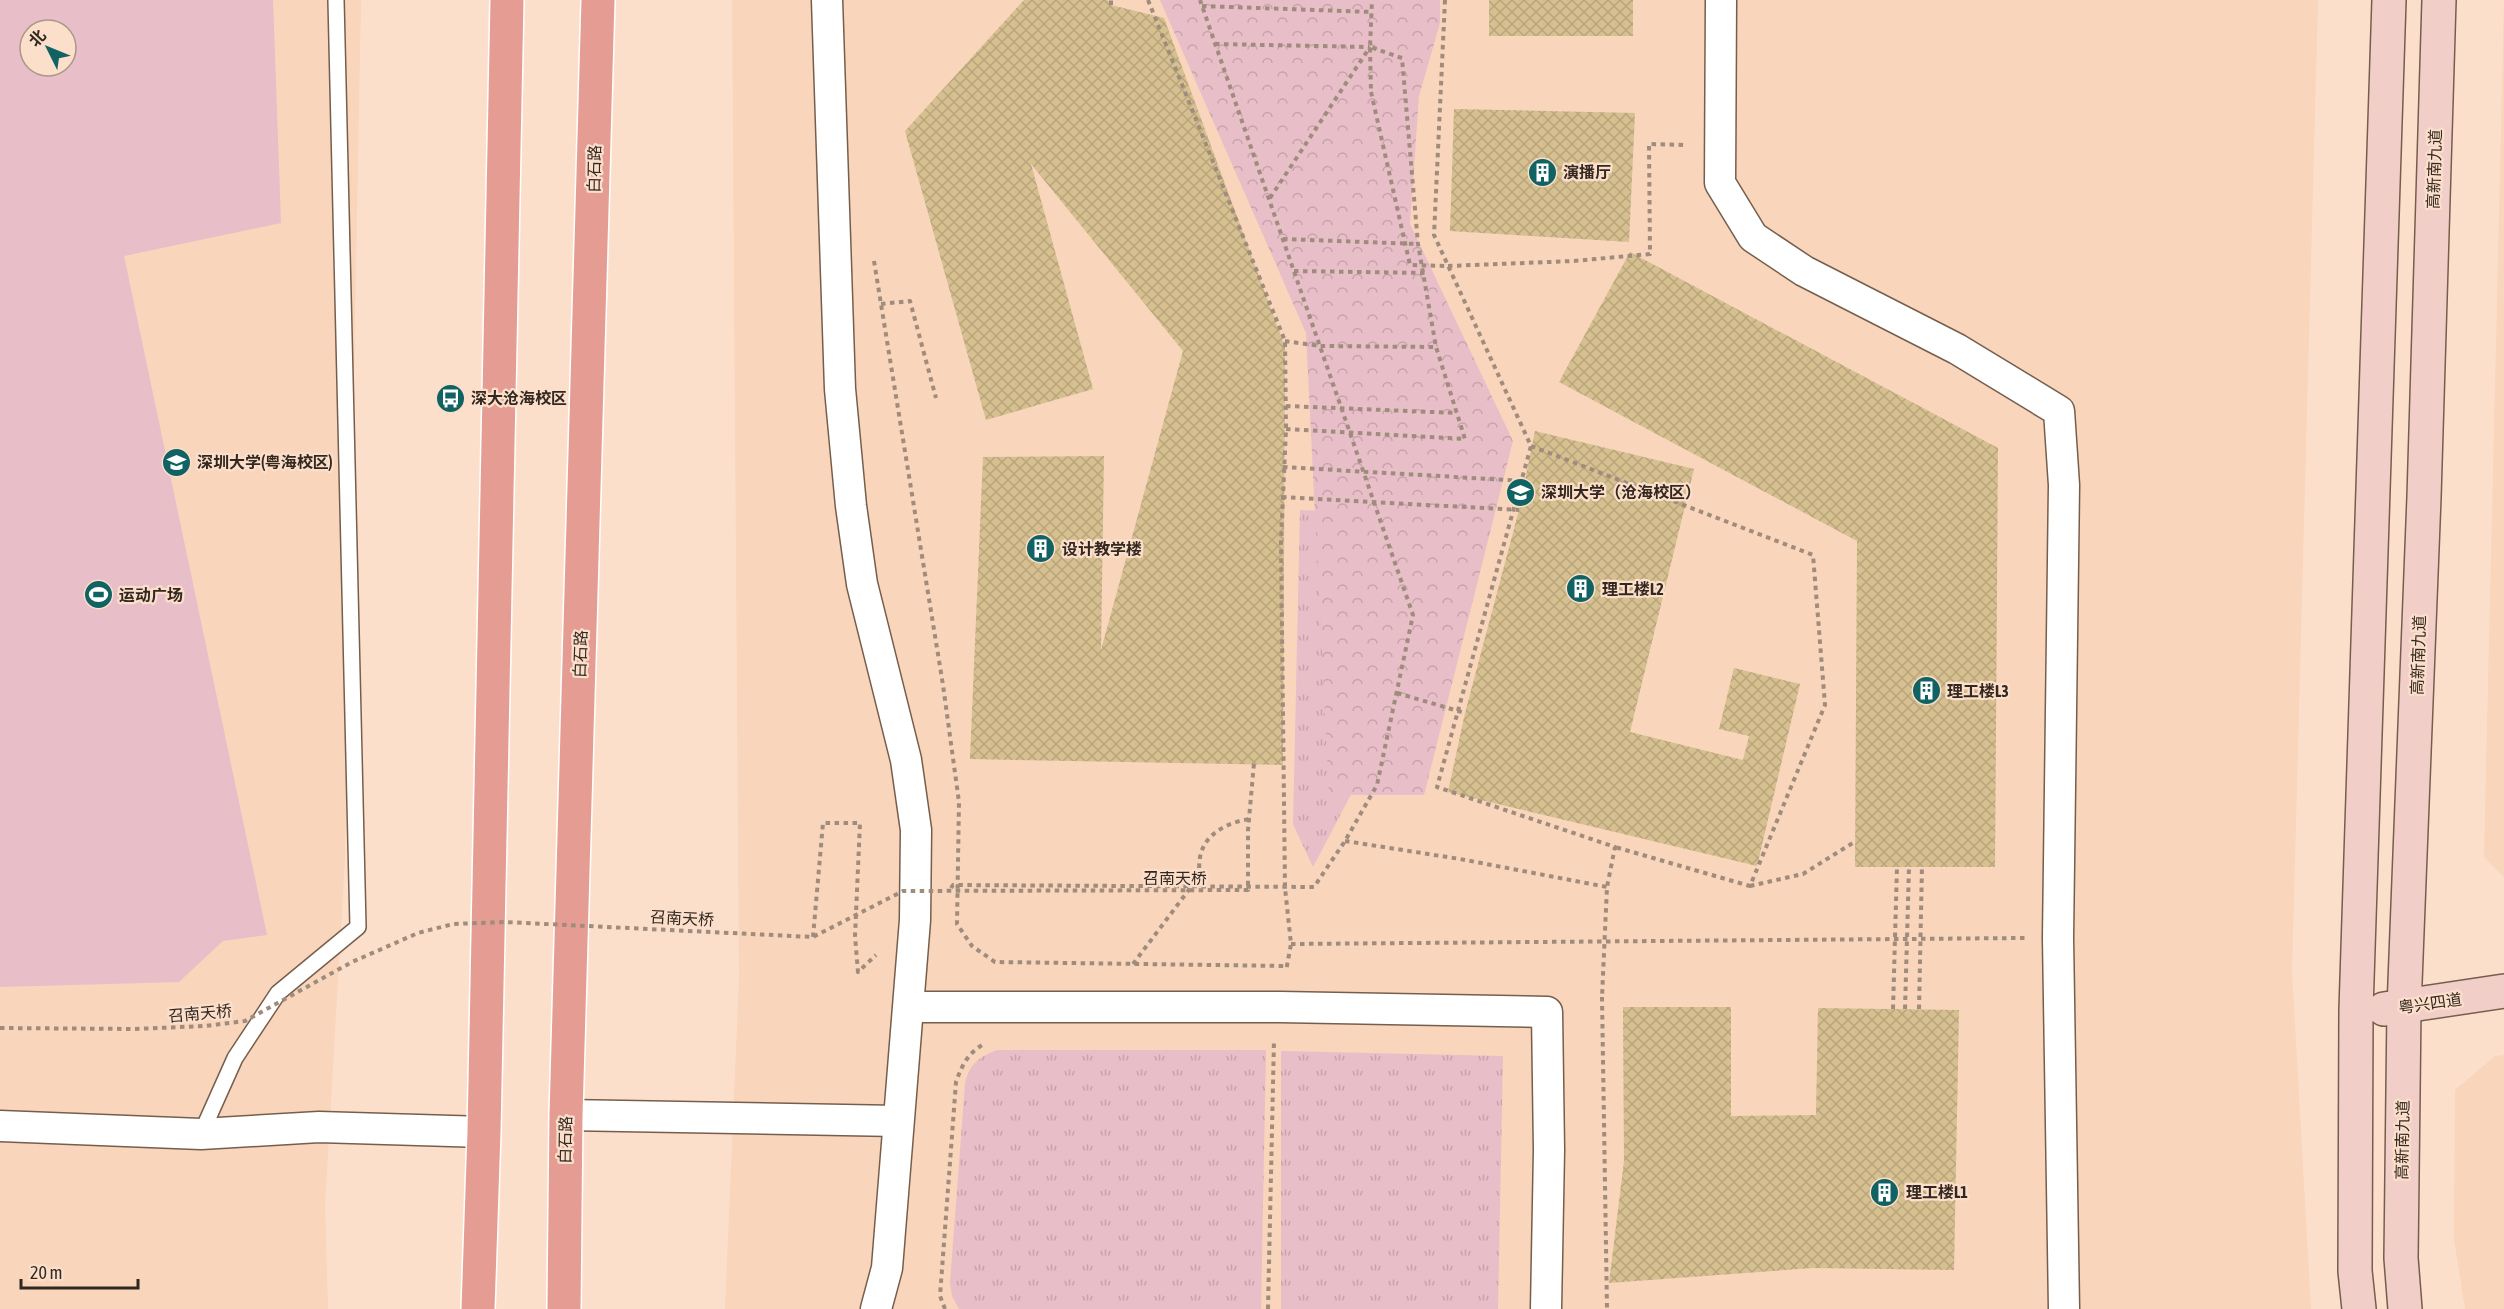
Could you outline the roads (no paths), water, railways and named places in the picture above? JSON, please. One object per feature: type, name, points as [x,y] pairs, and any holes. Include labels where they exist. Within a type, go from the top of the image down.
[{"type":"main road","points":[[478,1309],[484,1132],[507,0]]},
{"type":"main road","name":"白石路","points":[[564,1309],[566,1115],[598,0]]},
{"type":"street","points":[[827,0],[840,389],[850,507],[862,584],[906,760],[916,830],[915,920],[909,1007],[887,1268],[876,1309]]},
{"type":"street","points":[[1721,0],[1720,183],[1753,237],[1804,271],[1957,349],[2059,411],[2064,485],[2058,938],[2064,1309]]},
{"type":"street","points":[[2359,1309],[2355,1271],[2356,1010],[2389,0]]},
{"type":"street","name":"高新南九道","points":[[2405,1309],[2400,1258],[2404,1008],[2424,485],[2439,0]]},
{"type":"street","name":"粤兴四道","points":[[2356,1010],[2404,1008],[2504,991]]},
{"type":"street","points":[[909,1007],[1280,1007],[1547,1012],[1549,1150],[1546,1309]]},
{"type":"street","points":[[566,1115],[898,1121]]},
{"type":"street","points":[[0,1126],[201,1134],[319,1127],[484,1132]]},
{"type":"lane","points":[[201,1134],[235,1058],[278,993],[358,927],[336,0]]},
{"type":"place","name":"演播厅","points":[[1542,172]]},
{"type":"place","name":"深大沧海校区","points":[[450,398]]},
{"type":"place","name":"深圳大学(粤海校区)","points":[[176,462]]},
{"type":"place","name":"深圳大学（沧海校区）","points":[[1520,492]]},
{"type":"place","name":"设计教学楼","points":[[1041,549]]},
{"type":"place","name":"理工楼L2","points":[[1581,589]]},
{"type":"place","name":"运动广场","points":[[98,595]]},
{"type":"place","name":"理工楼L3","points":[[1926,691]]},
{"type":"place","name":"理工楼L1","points":[[1885,1192]]}]
